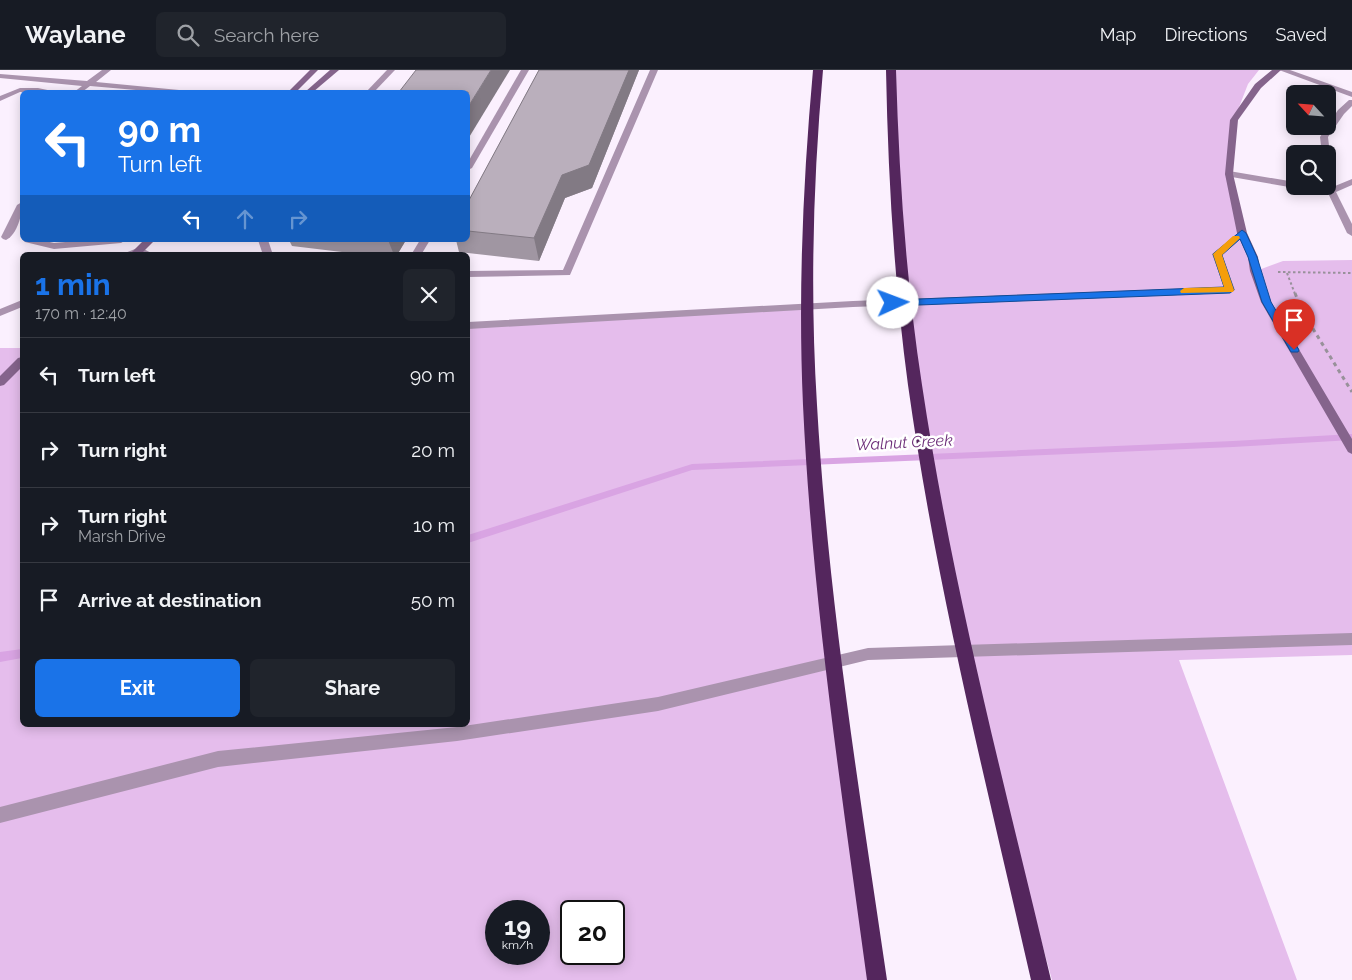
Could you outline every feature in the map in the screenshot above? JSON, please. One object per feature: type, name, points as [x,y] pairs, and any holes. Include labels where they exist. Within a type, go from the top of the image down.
[{"type":"highway","points":[[818,70],[812,131],[808,269],[809,384],[815,474],[843,738],[877,980]]},
{"type":"highway","points":[[891,70],[895,190],[901,270],[915,386],[926,455],[948,572],[1041,980]]},
{"type":"street","points":[[294,90],[314,70]]},
{"type":"street","points":[[311,90],[335,70]]},
{"type":"street","points":[[1277,70],[1258,86],[1234,120],[1229,174],[1242,233],[1253,257],[1255,271],[1266,302],[1352,449]]},
{"type":"street","points":[[137,252],[148,242]]},
{"type":"street","points":[[0,382],[20,363]]},
{"type":"lane","points":[[82,90],[91,85],[108,70]]},
{"type":"lane","points":[[372,90],[391,70]]},
{"type":"lane","points":[[470,164],[524,70]]},
{"type":"lane","points":[[470,274],[567,273],[654,70]]},
{"type":"lane","points":[[1283,70],[1352,95]]},
{"type":"lane","points":[[0,76],[154,90]]},
{"type":"lane","points":[[0,99],[11,91],[21,89],[32,90]]},
{"type":"lane","points":[[1325,145],[1324,137],[1341,112],[1352,102]]},
{"type":"lane","points":[[1229,174],[1286,184]]},
{"type":"lane","points":[[1336,189],[1352,182]]},
{"type":"lane","points":[[1333,195],[1352,233]]},
{"type":"lane","points":[[20,208],[3,237],[20,239]]},
{"type":"lane","points":[[470,326],[853,304],[1230,290],[1217,254],[1242,233]]},
{"type":"lane","points":[[37,242],[54,246],[99,242]]},
{"type":"lane","points":[[0,313],[20,304]]},
{"type":"lane","points":[[0,815],[218,759],[457,734],[658,704],[868,654],[1352,639]]},
{"type":"path","points":[[1255,271],[1352,273]]},
{"type":"path","points":[[1287,273],[1302,311],[1352,392]]},
{"type":"shaded area","points":[[891,70],[1259,70],[1248,84],[1234,120],[1229,174],[1256,271],[1283,261],[1352,260],[1352,655],[1179,660],[1297,980],[1052,980],[983,729],[908,327]]},
{"type":"shaded area","points":[[808,307],[809,384],[877,980],[0,980],[0,348],[20,348],[20,727],[470,727],[470,326]]},
{"type":"building","points":[[416,70],[491,70],[470,104],[470,90],[401,90]]},
{"type":"building","points":[[539,70],[629,70],[589,165],[562,175],[534,238],[470,231],[470,198]]},
{"type":"waterway","name":"Walnut Creek","points":[[470,538],[692,467],[1233,444],[1352,437]]},
{"type":"waterway","name":"Walnut Creek","points":[[0,657],[20,654]]},
{"type":"slow traffic","points":[[1184,291],[1230,290],[1217,254],[1236,238]]},
{"type":"route","points":[[893,303],[1230,290],[1217,254],[1242,233],[1253,257],[1255,271],[1266,302],[1294,350]]}]
